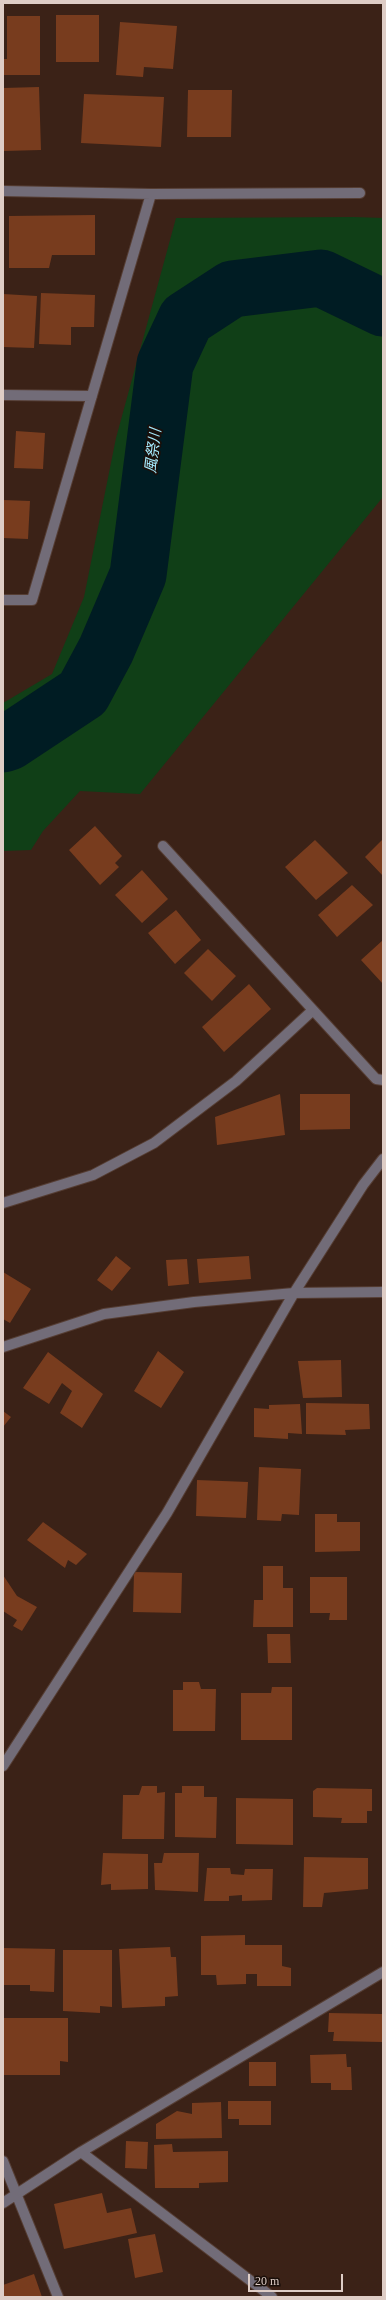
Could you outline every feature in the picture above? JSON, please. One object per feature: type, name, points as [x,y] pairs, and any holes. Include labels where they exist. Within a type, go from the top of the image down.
[{"type":"street","points":[[3,191],[151,194],[360,193]]},
{"type":"street","points":[[3,600],[32,600],[151,194]]},
{"type":"street","points":[[3,395],[92,396]]},
{"type":"street","points":[[163,846],[376,1079],[383,1080]]},
{"type":"street","points":[[3,1203],[93,1175],[154,1143],[236,1081],[313,1010]]},
{"type":"street","points":[[3,1766],[167,1513],[294,1293],[363,1185],[383,1159]]},
{"type":"street","points":[[3,1347],[104,1314],[194,1302],[294,1293],[383,1292]]},
{"type":"street","points":[[3,2203],[81,2152],[383,1972]]},
{"type":"street","points":[[81,2152],[272,2297]]},
{"type":"street","points":[[3,2160],[58,2297]]},
{"type":"green space","points":[[176,218],[383,218],[383,497],[140,794],[80,791],[43,831],[31,850],[3,851],[3,703],[52,674],[84,597],[116,438]]},
{"type":"building","points":[[56,15],[99,15],[99,62],[56,62]]},
{"type":"building","points":[[7,16],[40,16],[40,75],[3,75],[3,59],[7,59]]},
{"type":"building","points":[[120,22],[177,26],[173,69],[144,67],[143,77],[116,75]]},
{"type":"building","points":[[39,87],[41,150],[3,151],[3,88]]},
{"type":"building","points":[[188,90],[232,90],[231,137],[187,137]]},
{"type":"building","points":[[84,94],[164,97],[161,147],[81,143]]},
{"type":"building","points":[[95,215],[95,255],[52,255],[49,268],[9,268],[9,216]]},
{"type":"building","points":[[41,293],[95,295],[94,327],[71,327],[71,345],[39,344]]},
{"type":"building","points":[[3,294],[37,296],[34,348],[3,347]]},
{"type":"building","points":[[16,431],[45,433],[43,469],[14,468]]},
{"type":"building","points":[[3,500],[30,501],[28,539],[3,538]]},
{"type":"building","points":[[95,826],[122,856],[115,863],[119,867],[100,885],[69,850]]},
{"type":"building","points":[[383,839],[383,876],[365,857]]},
{"type":"building","points":[[315,840],[348,873],[316,900],[285,867]]},
{"type":"building","points":[[142,870],[168,899],[142,923],[115,895]]},
{"type":"building","points":[[352,885],[373,905],[337,937],[318,915]]},
{"type":"building","points":[[176,910],[201,940],[175,964],[148,933]]},
{"type":"building","points":[[383,940],[383,984],[361,960]]},
{"type":"building","points":[[208,949],[236,976],[212,1001],[184,973]]},
{"type":"building","points":[[249,984],[271,1009],[224,1052],[202,1027]]},
{"type":"building","points":[[280,1094],[285,1135],[217,1145],[215,1117]]},
{"type":"building","points":[[300,1094],[350,1094],[350,1129],[300,1130]]},
{"type":"building","points":[[116,1256],[131,1268],[112,1291],[97,1280]]},
{"type":"building","points":[[249,1256],[251,1279],[199,1283],[197,1259]]},
{"type":"building","points":[[187,1259],[189,1284],[168,1286],[166,1260]]},
{"type":"building","points":[[3,1272],[31,1289],[10,1323],[3,1319]]},
{"type":"building","points":[[158,1351],[184,1372],[161,1408],[134,1391]]},
{"type":"building","points":[[48,1352],[103,1394],[82,1428],[60,1413],[72,1391],[62,1383],[49,1404],[23,1388]]},
{"type":"building","points":[[341,1360],[342,1397],[303,1398],[298,1361]]},
{"type":"building","points":[[306,1403],[369,1404],[370,1429],[345,1430],[346,1435],[306,1434]]},
{"type":"building","points":[[300,1404],[302,1434],[288,1433],[288,1439],[254,1437],[254,1408],[269,1409],[269,1405]]},
{"type":"building","points":[[3,1411],[11,1417],[3,1427]]},
{"type":"building","points":[[259,1467],[301,1469],[299,1515],[282,1514],[281,1521],[257,1520]]},
{"type":"building","points":[[197,1480],[248,1482],[246,1518],[196,1516]]},
{"type":"building","points":[[315,1514],[337,1514],[337,1522],[360,1522],[360,1551],[315,1552]]},
{"type":"building","points":[[43,1522],[87,1554],[76,1565],[68,1560],[65,1568],[27,1540]]},
{"type":"building","points":[[263,1566],[283,1566],[283,1588],[293,1588],[293,1627],[253,1627],[254,1600],[263,1600]]},
{"type":"building","points":[[134,1572],[182,1573],[181,1613],[133,1612]]},
{"type":"building","points":[[3,1575],[17,1596],[37,1607],[22,1631],[13,1626],[17,1620],[3,1611]]},
{"type":"building","points":[[310,1577],[347,1577],[347,1620],[329,1620],[330,1613],[310,1613]]},
{"type":"building","points":[[267,1634],[290,1634],[291,1663],[268,1663]]},
{"type":"building","points":[[183,1682],[199,1682],[201,1689],[216,1689],[215,1731],[173,1731],[173,1690],[183,1690]]},
{"type":"building","points":[[272,1687],[292,1687],[292,1740],[241,1740],[241,1693],[271,1693]]},
{"type":"building","points":[[142,1786],[157,1786],[157,1793],[165,1792],[164,1839],[122,1839],[123,1795],[139,1795]]},
{"type":"building","points":[[182,1786],[204,1786],[204,1797],[217,1797],[216,1838],[175,1837],[175,1793],[182,1793]]},
{"type":"building","points":[[317,1788],[372,1789],[372,1811],[367,1811],[367,1823],[341,1823],[342,1818],[313,1817],[313,1791]]},
{"type":"building","points":[[236,1798],[293,1799],[293,1845],[236,1844]]},
{"type":"building","points":[[103,1853],[148,1854],[148,1889],[111,1890],[111,1884],[101,1885]]},
{"type":"building","points":[[164,1853],[199,1853],[198,1892],[155,1890],[154,1863],[162,1863]]},
{"type":"building","points":[[304,1857],[368,1858],[368,1889],[324,1893],[322,1907],[303,1907]]},
{"type":"building","points":[[207,1868],[230,1868],[231,1874],[244,1875],[245,1869],[273,1869],[272,1900],[242,1901],[242,1895],[229,1896],[229,1901],[204,1901]]},
{"type":"building","points":[[245,1935],[245,1945],[282,1945],[282,1966],[291,1968],[291,1986],[257,1986],[257,1974],[246,1974],[246,1984],[217,1985],[216,1975],[201,1975],[201,1936]]},
{"type":"building","points":[[170,1947],[171,1957],[176,1957],[178,1996],[165,1997],[165,2006],[122,2008],[119,1949]]},
{"type":"building","points":[[3,1948],[55,1949],[54,1992],[30,1991],[30,1985],[3,1985]]},
{"type":"building","points":[[63,1950],[112,1950],[112,2007],[100,2006],[100,2013],[63,2011]]},
{"type":"building","points":[[329,2013],[382,2014],[383,2042],[333,2041],[334,2032],[328,2032]]},
{"type":"building","points":[[3,2018],[68,2018],[68,2062],[60,2061],[60,2075],[3,2075]]},
{"type":"building","points":[[346,2054],[347,2067],[351,2067],[352,2090],[331,2090],[331,2083],[311,2083],[310,2055]]},
{"type":"building","points":[[249,2062],[276,2062],[276,2086],[249,2086]]},
{"type":"building","points":[[228,2101],[271,2101],[271,2125],[239,2125],[239,2119],[228,2119]]},
{"type":"building","points":[[221,2102],[222,2138],[156,2139],[156,2124],[177,2111],[192,2114],[192,2103]]},
{"type":"building","points":[[126,2141],[148,2142],[147,2169],[125,2168]]},
{"type":"building","points":[[172,2144],[173,2152],[228,2151],[228,2182],[199,2183],[199,2188],[155,2188],[154,2145]]},
{"type":"building","points":[[102,2193],[107,2213],[131,2208],[137,2233],[64,2249],[54,2204]]},
{"type":"building","points":[[155,2234],[163,2272],[135,2278],[128,2239]]},
{"type":"building","points":[[34,2274],[42,2297],[3,2297],[3,2285]]},
{"type":"waterway","name":"風祭川","points":[[3,744],[9,742],[83,693],[106,650],[138,575],[165,364],[186,319],[232,289],[321,278],[383,308]]}]
